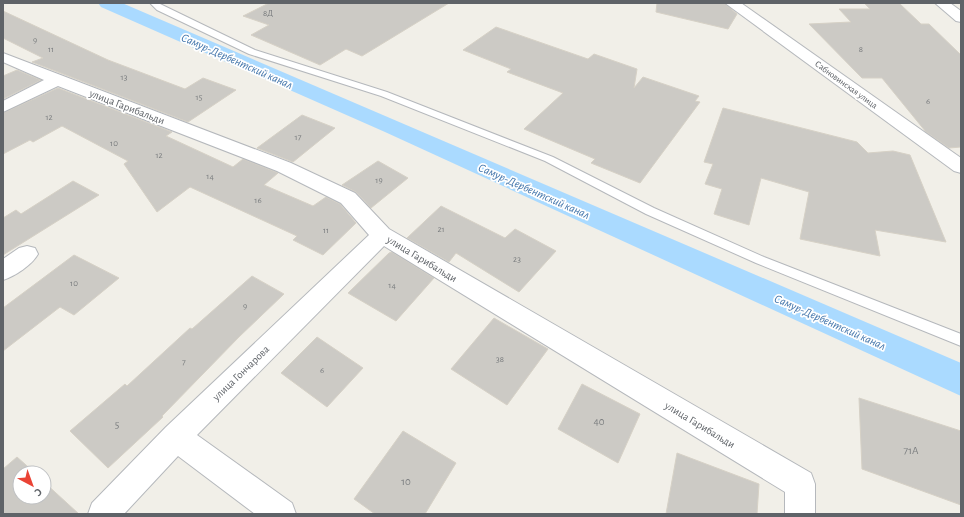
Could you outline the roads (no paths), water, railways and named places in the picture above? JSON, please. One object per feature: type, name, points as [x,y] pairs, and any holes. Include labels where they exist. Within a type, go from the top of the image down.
[{"type":"street","name":"Сабновинская улица","points":[[732,3],[961,166]]},
{"type":"street","points":[[942,3],[961,18]]},
{"type":"street","name":"улица Гарибальди","points":[[3,57],[57,80],[284,167],[348,198],[382,235],[800,484],[800,514]]},
{"type":"street","points":[[3,107],[57,80]]},
{"type":"street","name":"улица Гончарова","points":[[103,514],[176,437],[382,235]]},
{"type":"street","points":[[3,270],[27,254]]},
{"type":"street","points":[[176,437],[281,514]]},
{"type":"lane","points":[[154,3],[160,8],[252,52],[384,94],[549,159],[650,211],[760,260],[961,340]]},
{"type":"waterway","name":"Самур-Дербентский канал","points":[[107,3],[393,127],[961,380]]}]
